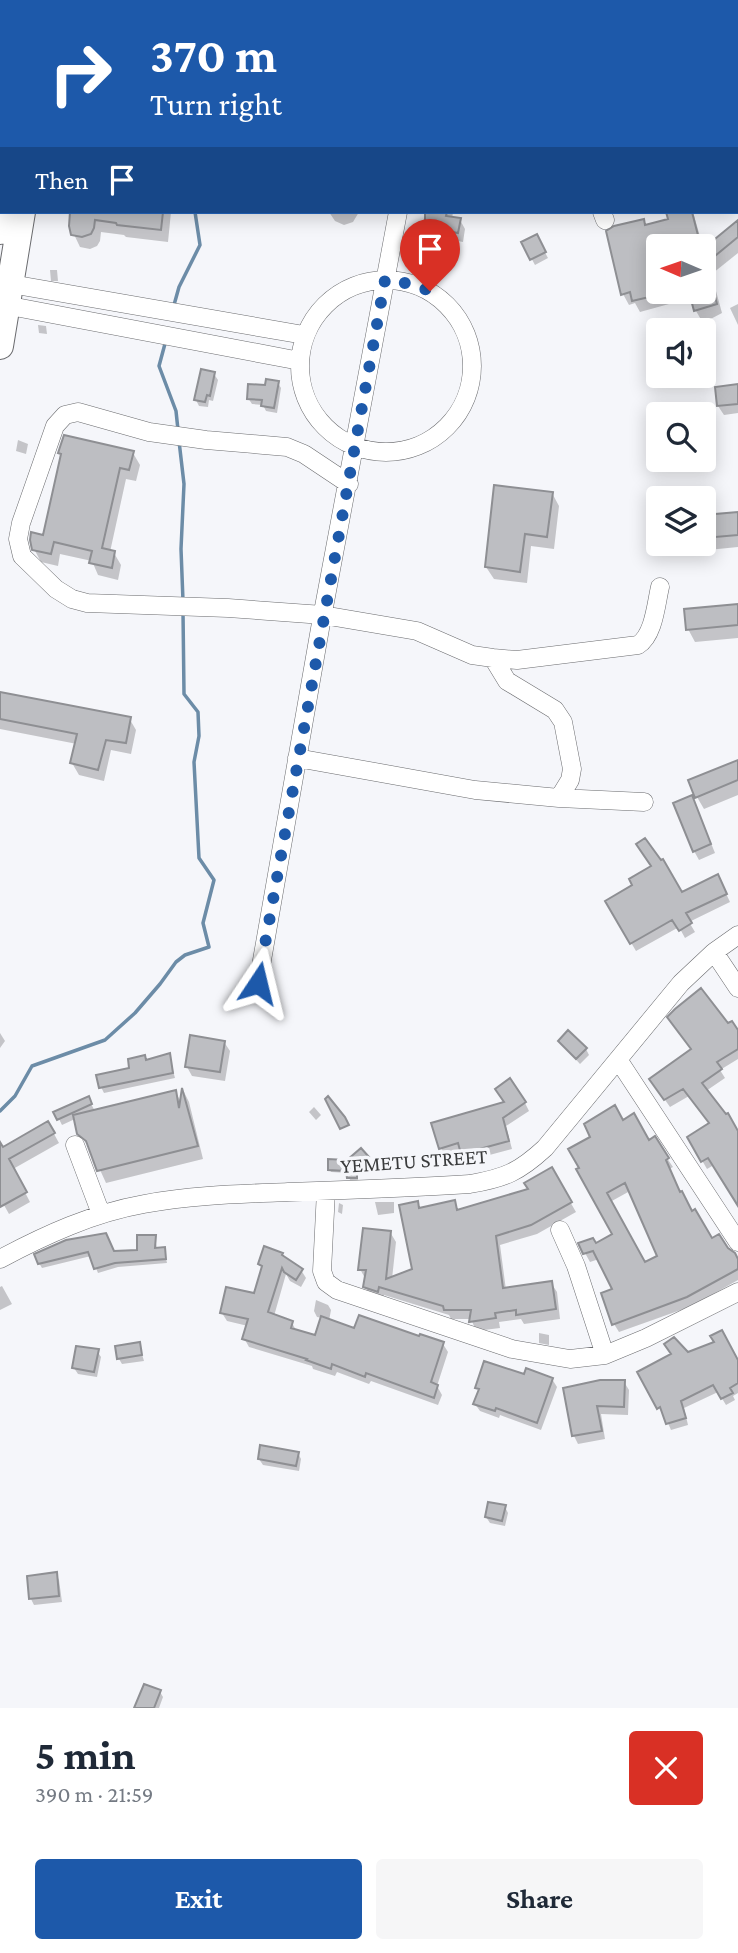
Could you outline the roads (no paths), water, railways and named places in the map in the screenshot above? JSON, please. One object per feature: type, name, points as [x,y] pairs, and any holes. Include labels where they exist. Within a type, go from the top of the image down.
[{"type":"highway","points":[[0,346],[4,294],[22,214]]},
{"type":"street","points":[[258,983],[398,214]]},
{"type":"street","points":[[385,280],[412,284],[430,291],[451,307],[464,329],[472,355],[470,386],[456,421],[438,438],[413,448],[393,451],[355,444],[338,437],[318,419],[304,392],[300,361],[304,335],[316,314],[336,295],[365,282],[385,280]]},
{"type":"street","points":[[4,294],[173,312],[304,335]]},
{"type":"street","points":[[4,294],[167,336],[300,361]]},
{"type":"street","points":[[349,484],[304,454],[287,447],[149,432],[78,412],[65,415],[55,426],[21,523],[19,539],[22,555],[72,600],[323,615],[417,631],[472,655],[517,660],[638,645],[648,634],[660,587]]},
{"type":"street","points":[[494,658],[503,677],[513,687],[555,710],[563,722],[572,769],[570,780],[559,798]]},
{"type":"street","points":[[297,758],[475,790],[644,802]]},
{"type":"street","name":"YEMETU STREET","points":[[0,1259],[51,1233],[101,1214],[142,1204],[181,1198],[470,1184],[492,1180],[521,1169],[545,1148],[681,983],[714,952],[738,935]]},
{"type":"street","points":[[714,952],[738,988]]},
{"type":"street","points":[[619,1061],[738,1242]]},
{"type":"street","points":[[75,1145],[101,1214]]},
{"type":"street","points":[[326,1191],[322,1271],[326,1282],[337,1290],[512,1349],[570,1359],[605,1355],[646,1338],[738,1292]]},
{"type":"street","points":[[561,1230],[576,1266],[605,1355]]},
{"type":"waterway","points":[[174,305],[179,287],[200,245],[195,214]]},
{"type":"waterway","points":[[166,340],[159,366],[176,411],[178,430]]},
{"type":"waterway","points":[[179,441],[184,484],[181,549],[183,601]]},
{"type":"waterway","points":[[0,1111],[15,1096],[32,1066],[105,1040],[135,1013],[176,962],[185,955],[209,947],[203,923],[214,880],[199,858],[194,762],[199,736],[198,712],[184,694],[183,612]]}]
